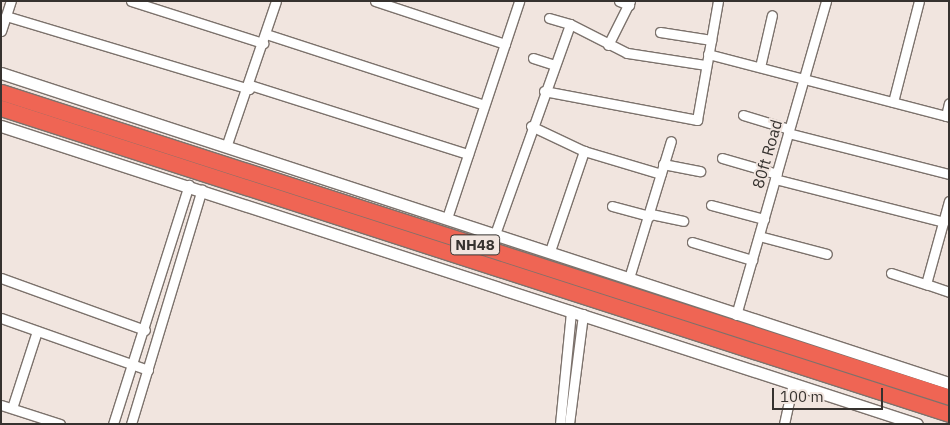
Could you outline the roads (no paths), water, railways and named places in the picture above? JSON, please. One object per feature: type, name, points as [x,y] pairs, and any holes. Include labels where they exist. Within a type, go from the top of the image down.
[{"type":"highway","name":"NH48","points":[[1,92],[949,398]]},
{"type":"highway","name":"NH48","points":[[1,108],[949,414]]},
{"type":"street","points":[[1,30],[11,1]]},
{"type":"street","points":[[131,1],[265,38],[484,106]]},
{"type":"street","points":[[226,147],[249,87],[276,1]]},
{"type":"street","points":[[375,1],[504,44]]},
{"type":"street","points":[[447,218],[519,1]]},
{"type":"street","points":[[608,45],[629,3],[619,1]]},
{"type":"street","points":[[544,91],[697,120],[705,65],[718,1]]},
{"type":"street","name":"80ft Road","points":[[736,315],[826,1]]},
{"type":"street","points":[[893,102],[919,1]]},
{"type":"street","points":[[760,67],[772,15]]},
{"type":"street","points":[[6,16],[249,87],[468,154]]},
{"type":"street","points":[[548,18],[570,24],[608,45],[653,59],[705,65]]},
{"type":"street","points":[[495,234],[530,126],[570,24]]},
{"type":"street","points":[[660,32],[711,40]]},
{"type":"street","points":[[708,54],[804,77],[947,116],[949,104]]},
{"type":"street","points":[[533,58],[554,65]]},
{"type":"street","points":[[1,73],[550,251],[736,315],[949,383]]},
{"type":"street","points":[[743,115],[789,131],[949,174]]},
{"type":"street","points":[[1,126],[202,189],[917,424]]},
{"type":"street","points":[[530,126],[584,151],[661,174]]},
{"type":"street","points":[[629,278],[650,215],[671,141]]},
{"type":"street","points":[[550,251],[584,151]]},
{"type":"street","points":[[722,158],[776,177],[944,222]]},
{"type":"street","points":[[663,164],[700,171]]},
{"type":"street","points":[[113,424],[134,366],[189,185]]},
{"type":"street","points":[[131,424],[202,189]]},
{"type":"street","points":[[928,285],[949,201]]},
{"type":"street","points":[[711,205],[764,219]]},
{"type":"street","points":[[612,206],[683,221]]},
{"type":"street","points":[[759,236],[828,254]]},
{"type":"street","points":[[692,242],[752,260]]},
{"type":"street","points":[[891,273],[949,292]]},
{"type":"street","points":[[1,278],[144,330]]},
{"type":"street","points":[[560,424],[571,311]]},
{"type":"street","points":[[569,424],[583,314]]},
{"type":"street","points":[[1,318],[148,370]]},
{"type":"street","points":[[12,408],[37,331]]},
{"type":"street","points":[[784,424],[793,383]]},
{"type":"street","points":[[1,405],[60,424]]}]
